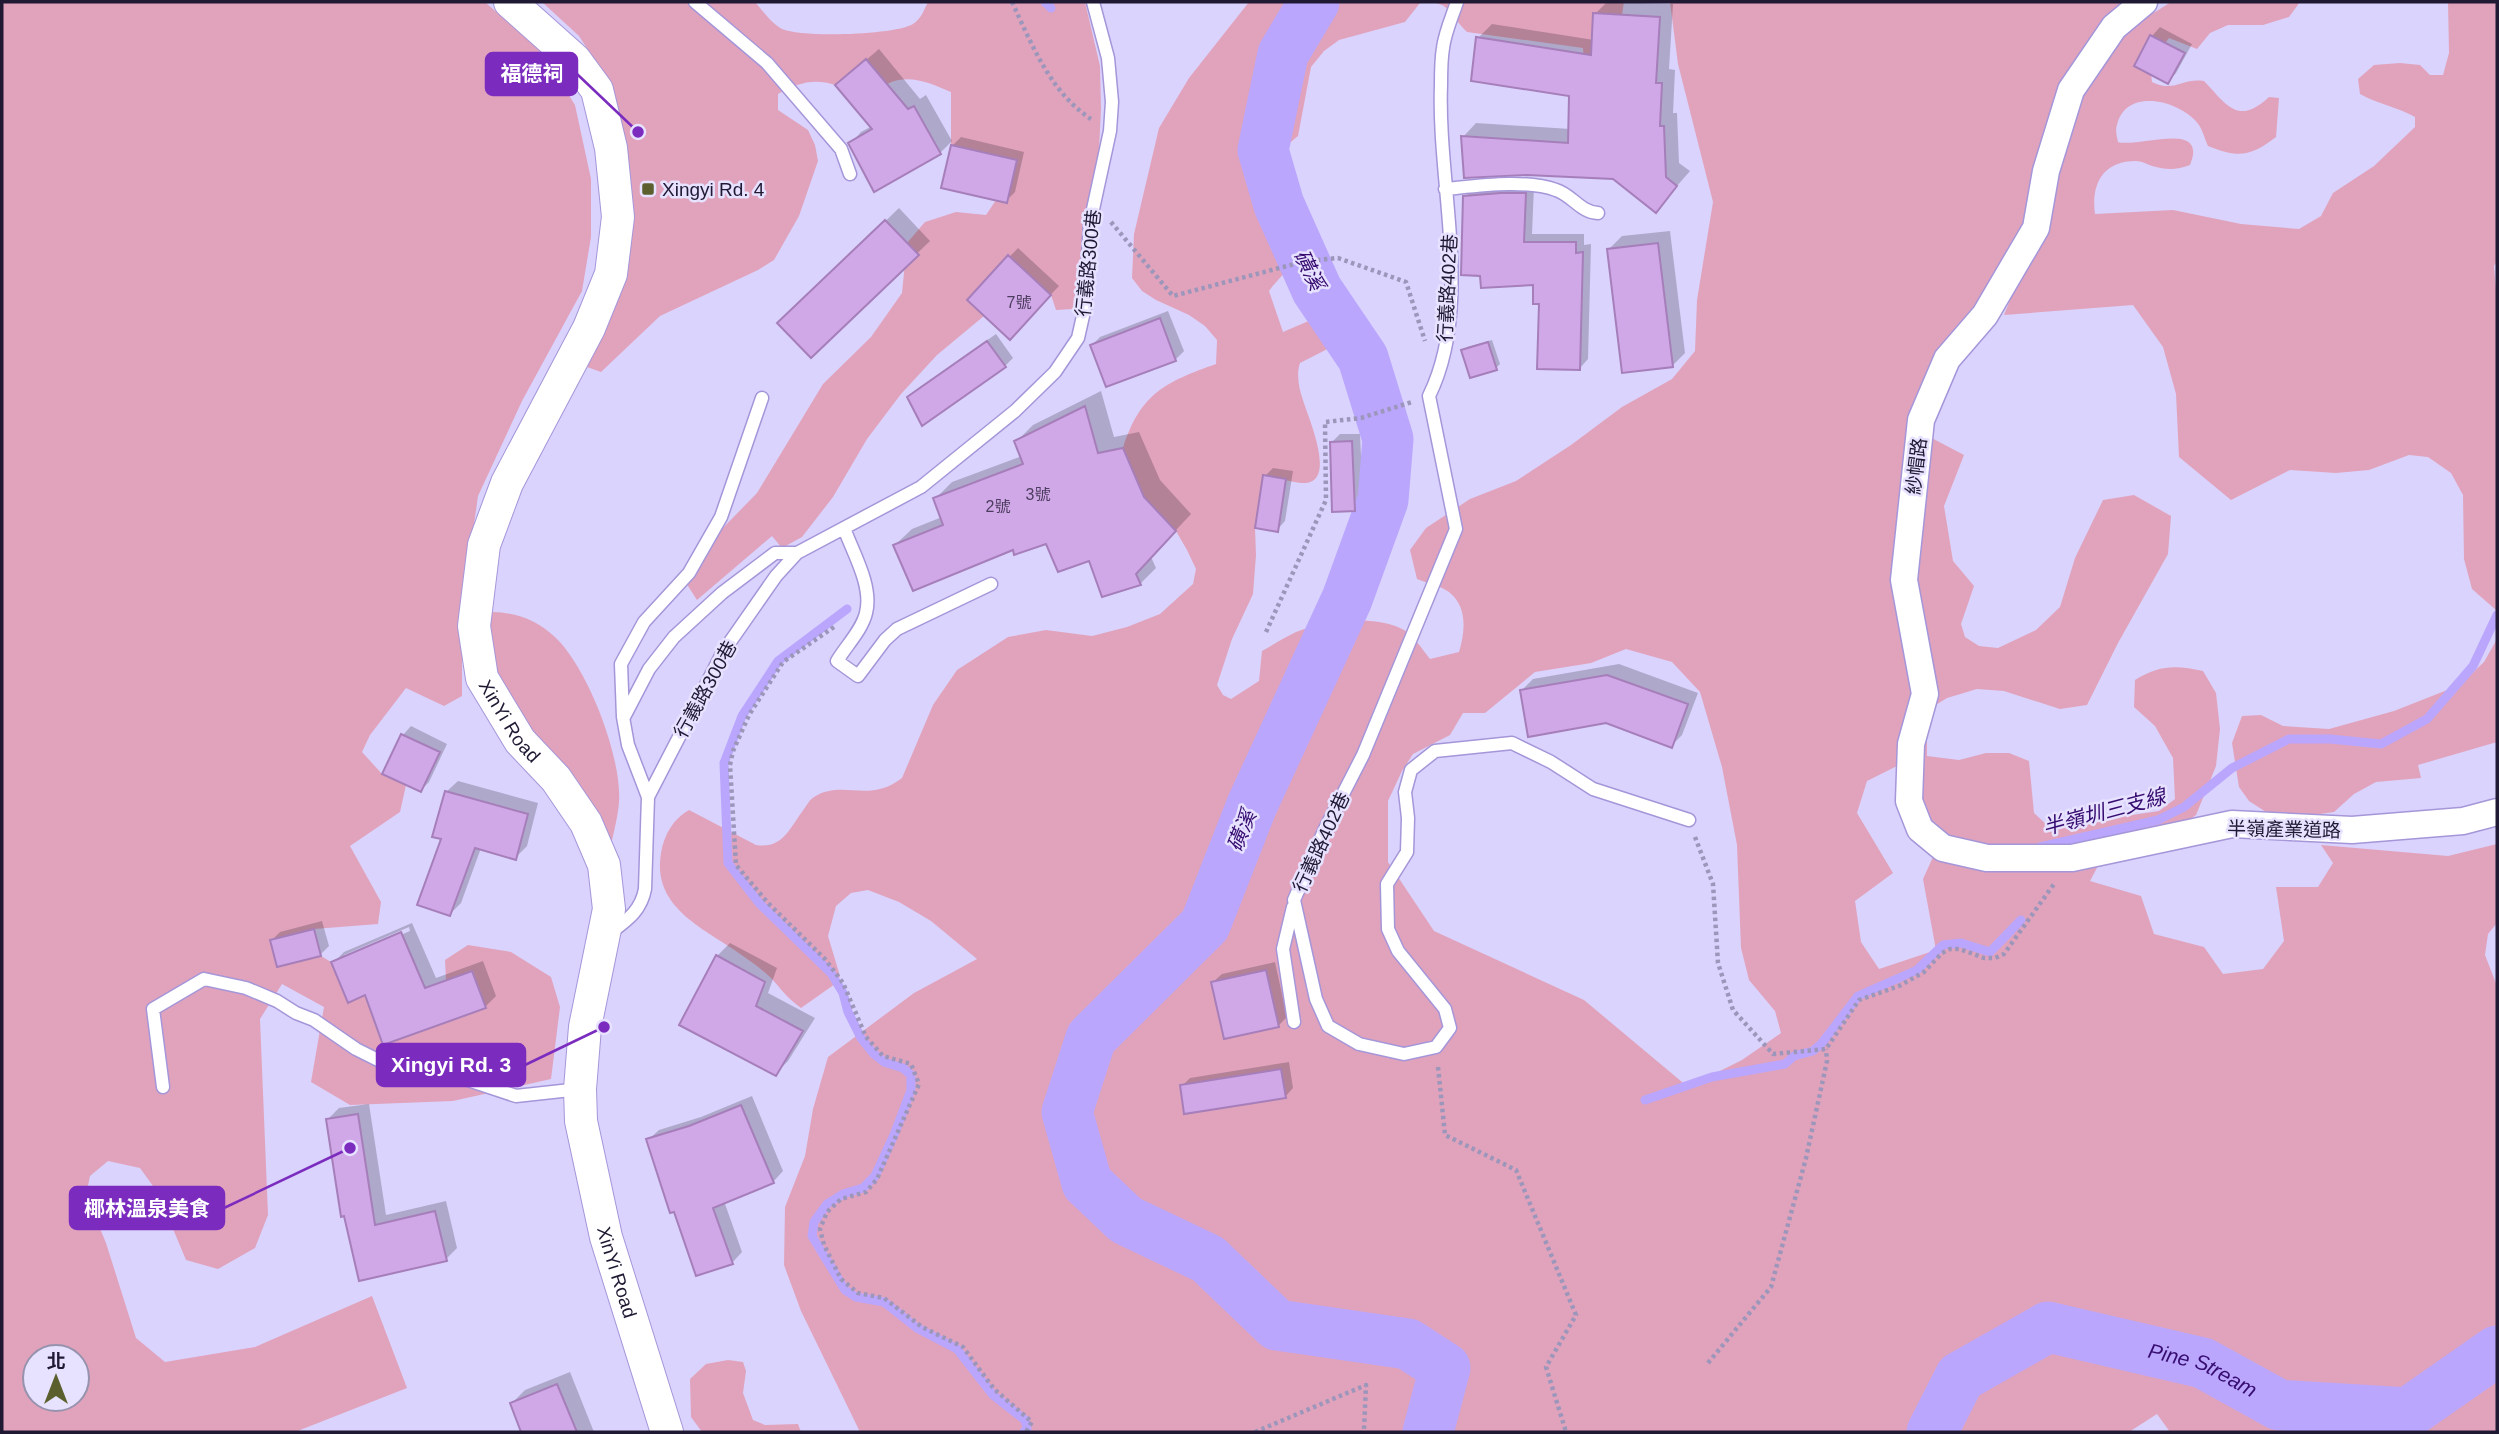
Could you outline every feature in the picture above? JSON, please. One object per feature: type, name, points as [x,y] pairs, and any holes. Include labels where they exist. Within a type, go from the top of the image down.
[{"type":"street","name":"XinYi Road","points":[[510,2],[575,60],[597,90],[611,148],[618,217],[611,274],[589,328],[507,482],[484,545],[474,626],[482,678],[520,741],[556,779],[586,823],[604,865],[609,909],[586,1027],[580,1089],[581,1121],[606,1237],[667,1432]]},
{"type":"street","name":"紗帽路","points":[[2072,858],[1987,858],[1943,848],[1920,829],[1909,801],[1911,744],[1925,694],[1904,580],[1921,420],[1947,359],[1985,315],[2036,228],[2046,171],[2071,90],[2114,27],[2144,2]]},
{"type":"street","name":"半嶺產業道路","points":[[2072,858],[2232,824],[2352,830],[2463,821],[2497,812]]},
{"type":"lane","points":[[695,2],[767,63],[841,149],[850,174]]},
{"type":"lane","name":"行義路300巷","points":[[648,797],[723,652],[776,576],[797,553],[921,487],[1015,411],[1055,372],[1078,338],[1082,325],[1087,250],[1094,203],[1110,131],[1111,80],[1104,39],[1093,2]]},
{"type":"lane","name":"行義路402巷","points":[[1436,1046],[1404,1054],[1359,1044],[1328,1026],[1315,999],[1294,900],[1324,831],[1363,755],[1456,529],[1429,396],[1438,379],[1449,322],[1450,231],[1440,115],[1442,49],[1457,2]]},
{"type":"lane","points":[[1445,189],[1530,185],[1556,190],[1590,212],[1598,213]]},
{"type":"lane","points":[[624,717],[621,664],[644,622],[689,573],[721,517],[762,398]]},
{"type":"lane","points":[[844,528],[866,585],[868,600],[864,620],[837,661],[858,676],[885,640],[897,629],[991,584]]},
{"type":"lane","name":"行義路300巷","points":[[604,937],[633,915],[643,902],[648,797],[628,745],[624,717],[649,669],[674,637],[722,593],[775,553],[797,553]]},
{"type":"lane","points":[[1436,1046],[1450,1028],[1445,1009],[1398,951],[1388,929],[1387,884],[1407,852],[1408,818],[1405,792],[1411,770],[1435,751],[1512,743],[1551,762],[1592,789],[1689,820]]},
{"type":"lane","points":[[1294,900],[1283,949],[1294,1022]]},
{"type":"lane","points":[[163,1087],[153,1009],[205,979],[246,988],[276,1001],[314,1020],[356,1049],[398,1070],[453,1076],[516,1096],[580,1089]]},
{"type":"path","points":[[1012,2],[1053,83],[1080,112],[1110,131]]},
{"type":"path","points":[[1094,203],[1173,296],[1306,261],[1338,258],[1406,282],[1438,379]]},
{"type":"path","points":[[1266,632],[1326,500],[1325,422],[1361,418],[1429,396]]},
{"type":"path","points":[[868,600],[783,662],[750,715],[733,751],[730,765],[736,865],[768,903],[825,959],[843,983],[866,1037],[883,1056],[911,1064],[919,1084],[877,1179],[866,1192],[841,1199],[827,1212],[820,1229],[824,1245],[841,1279],[858,1293],[884,1298],[922,1327],[963,1347],[994,1389],[1032,1422],[1026,1432]]},
{"type":"path","points":[[1689,820],[1713,884],[1718,963],[1733,1010],[1773,1054],[1826,1049]]},
{"type":"path","points":[[1708,1363],[1771,1287],[1806,1158],[1827,1061],[1826,1049],[1859,1000],[1899,986],[1924,972],[1942,953],[1950,949],[1960,949],[1984,958],[1995,958],[2004,954],[2072,858]]},
{"type":"path","points":[[1436,1046],[1445,1135],[1516,1170],[1576,1315],[1546,1367],[1566,1432]]},
{"type":"path","points":[[1255,1432],[1366,1385],[1362,1432]]},
{"type":"shaded area","points":[[2,2],[485,2],[541,51],[575,105],[591,179],[591,237],[582,291],[522,401],[478,496],[462,610],[462,696],[444,706],[406,688],[370,735],[362,752],[382,774],[406,785],[400,812],[350,846],[381,902],[378,924],[314,929],[270,940],[277,967],[321,956],[331,962],[348,1002],[365,995],[383,1045],[486,1008],[473,971],[446,980],[445,960],[468,945],[511,952],[551,977],[560,1007],[551,1079],[453,1101],[350,1105],[311,1082],[324,1007],[282,984],[260,1019],[268,1215],[255,1248],[218,1269],[186,1260],[158,1193],[140,1168],[108,1161],[90,1176],[86,1195],[106,1243],[136,1338],[165,1362],[255,1347],[372,1296],[407,1388],[295,1432],[2,1432]]},
{"type":"shaded area","points":[[542,2],[755,2],[782,29],[827,34],[869,33],[903,28],[918,20],[928,2],[1085,2],[1100,66],[1101,109],[1099,150],[1082,239],[1078,305],[1073,309],[1056,310],[1051,295],[1008,256],[967,299],[984,316],[937,355],[901,394],[867,439],[833,497],[802,537],[782,548],[772,536],[697,600],[686,583],[717,534],[757,493],[823,384],[871,337],[902,293],[907,243],[925,222],[956,212],[986,215],[1016,160],[951,145],[951,92],[911,79],[887,84],[866,59],[835,85],[813,82],[785,90],[778,94],[778,110],[808,130],[818,161],[799,216],[774,260],[660,316],[601,372],[587,367],[622,264],[603,73],[579,36]]},
{"type":"shaded area","points":[[1249,2],[1624,2],[1622,15],[1593,14],[1590,64],[1584,65],[1583,48],[1467,32],[1448,9],[1438,4],[1420,3],[1405,22],[1339,40],[1324,51],[1311,67],[1298,136],[1279,156],[1295,222],[1296,248],[1291,264],[1269,291],[1283,332],[1332,311],[1346,321],[1351,337],[1300,363],[1299,386],[1318,446],[1319,471],[1315,479],[1306,483],[1263,476],[1255,528],[1253,594],[1232,639],[1217,685],[1223,695],[1231,699],[1259,681],[1262,651],[1296,632],[1321,625],[1348,621],[1388,624],[1409,634],[1430,659],[1459,652],[1463,620],[1455,598],[1438,586],[1417,579],[1410,550],[1426,528],[1470,499],[1516,481],[1622,407],[1672,379],[1695,351],[1697,300],[1713,202],[1678,64],[1670,2],[2125,2],[2094,31],[2063,87],[2026,224],[1924,434],[1964,455],[1944,506],[1953,561],[1974,586],[1961,624],[1965,637],[1979,646],[1998,648],[2036,630],[2060,607],[2075,558],[2103,500],[2134,495],[2171,516],[2168,554],[2087,705],[2060,709],[2004,691],[1977,689],[1947,698],[1934,706],[1927,726],[1927,756],[1959,760],[1986,753],[2009,753],[2029,761],[2034,813],[2047,825],[2159,811],[2175,799],[2173,758],[2155,726],[2134,707],[2135,680],[2152,671],[2176,667],[2203,671],[2216,693],[2220,729],[2216,766],[2196,815],[2177,829],[2083,846],[2028,851],[1951,840],[1926,821],[1919,788],[1918,762],[1897,766],[1867,781],[1857,813],[1893,873],[1855,901],[1861,942],[1879,969],[1936,950],[1923,879],[1933,857],[1981,868],[2030,872],[2099,864],[2090,881],[2141,896],[2154,934],[2204,947],[2223,974],[2263,969],[2284,941],[2276,887],[2318,887],[2333,863],[2321,845],[2448,856],[2497,844],[2497,923],[2488,934],[2485,955],[2497,986],[2497,1432],[2170,1432],[2157,1414],[2129,1432],[860,1432],[801,1311],[784,1265],[785,1207],[805,1156],[813,1109],[828,1057],[914,993],[977,959],[931,921],[899,902],[868,890],[851,893],[836,906],[828,936],[840,976],[835,984],[801,1008],[764,971],[688,918],[675,905],[665,891],[660,873],[662,846],[674,823],[689,810],[756,845],[773,844],[784,836],[814,797],[835,790],[878,789],[890,786],[902,778],[933,705],[957,670],[1008,637],[1046,630],[1092,636],[1127,627],[1160,614],[1193,584],[1196,569],[1187,550],[1176,531],[1144,497],[1123,448],[1138,415],[1146,402],[1157,392],[1182,377],[1216,364],[1217,340],[1205,326],[1142,291],[1132,278],[1134,234],[1159,128],[1189,78]],"holes":[[[1626,649],[1672,662],[1700,692],[1722,767],[1737,845],[1741,948],[1749,980],[1775,1011],[1781,1033],[1742,1060],[1688,1087],[1584,1000],[1434,931],[1388,862],[1388,801],[1413,754],[1450,735],[1463,713],[1485,713],[1535,672],[1591,663]],[[1266,970],[1279,1027],[1224,1039],[1211,982]],[[1281,1069],[1285,1098],[1184,1114],[1180,1085]]]},
{"type":"shaded area","points":[[2171,2],[2300,2],[2289,17],[2263,25],[2228,25],[2210,33],[2197,49],[2169,38],[2150,64],[2152,82],[2172,86],[2189,81],[2204,81],[2226,104],[2241,111],[2258,106],[2269,97],[2279,98],[2276,137],[2259,149],[2236,154],[2208,146],[2199,125],[2180,109],[2155,101],[2131,105],[2122,113],[2117,125],[2118,142],[2181,139],[2190,143],[2193,151],[2190,165],[2167,169],[2136,161],[2115,165],[2107,170],[2097,184],[2095,214],[2173,210],[2241,224],[2299,229],[2321,216],[2333,193],[2374,166],[2415,127],[2415,117],[2360,94],[2358,79],[2374,65],[2400,63],[2420,65],[2430,75],[2443,75],[2449,53],[2448,2],[2497,2],[2497,261],[2494,266],[2497,302],[2497,625],[2496,610],[2472,589],[2464,559],[2463,495],[2451,473],[2428,457],[2409,455],[2369,470],[2336,473],[2290,470],[2231,500],[2179,457],[2176,394],[2163,347],[2133,305],[2004,315],[2021,273],[2078,96],[2112,44],[2136,24]]},
{"type":"shaded area","points":[[493,612],[511,614],[542,626],[556,638],[580,670],[601,715],[615,762],[618,807],[611,845],[504,707],[486,620]]},
{"type":"shaded area","points":[[2497,639],[2497,742],[2418,765],[2421,778],[2376,782],[2354,794],[2334,812],[2313,815],[2266,812],[2249,801],[2239,787],[2232,743],[2242,716],[2261,715],[2283,726],[2329,729],[2394,711],[2460,685],[2484,662]]},
{"type":"shaded area","points":[[728,1360],[743,1362],[746,1371],[743,1393],[753,1420],[765,1425],[798,1424],[801,1432],[702,1432],[691,1417],[690,1379],[706,1364]]},
{"type":"building","points":[[1593,13],[1660,17],[1656,83],[1662,83],[1660,126],[1664,126],[1666,177],[1677,186],[1656,213],[1613,179],[1527,175],[1464,178],[1461,136],[1568,143],[1569,96],[1471,81],[1476,37],[1591,55]]},
{"type":"building","points":[[2150,35],[2185,53],[2168,84],[2134,66]]},
{"type":"building","points":[[866,59],[908,109],[914,106],[941,154],[874,192],[848,143],[872,129],[835,85]]},
{"type":"building","points":[[951,145],[1017,160],[1007,203],[941,188]]},
{"type":"building","points":[[1526,193],[1524,242],[1576,242],[1576,253],[1583,252],[1580,370],[1537,369],[1539,304],[1533,304],[1533,285],[1481,288],[1480,276],[1461,275],[1463,196]]},
{"type":"building","points":[[885,220],[919,255],[811,358],[777,323]]},
{"type":"building","points":[[1658,243],[1673,367],[1622,373],[1607,249]]},
{"type":"building","points":[[1008,255],[1051,295],[1010,340],[967,300]]},
{"type":"building","points":[[1160,318],[1176,361],[1106,387],[1090,345]]},
{"type":"building","points":[[987,341],[1006,367],[922,426],[907,397]]},
{"type":"building","points":[[1488,342],[1497,370],[1470,378],[1461,350]]},
{"type":"building","points":[[1085,406],[1098,453],[1123,448],[1144,497],[1176,531],[1136,574],[1141,585],[1102,597],[1089,561],[1058,572],[1046,544],[1014,555],[1013,550],[913,591],[893,545],[943,525],[933,498],[1023,464],[1014,441]]},
{"type":"building","points":[[1352,441],[1355,511],[1332,512],[1330,442]]},
{"type":"building","points":[[1263,475],[1286,479],[1278,532],[1255,528]]},
{"type":"building","points":[[1607,675],[1688,704],[1672,748],[1606,723],[1528,737],[1520,690]]},
{"type":"building","points":[[401,734],[440,752],[421,792],[382,774]]},
{"type":"building","points":[[445,791],[528,814],[516,860],[475,848],[450,916],[417,905],[441,839],[432,837]]},
{"type":"building","points":[[314,929],[321,956],[277,967],[270,940]]},
{"type":"building","points":[[401,932],[425,988],[472,971],[486,1008],[383,1045],[365,995],[348,1003],[331,962]]},
{"type":"building","points":[[716,955],[765,982],[756,1006],[803,1031],[776,1076],[679,1025]]},
{"type":"building","points":[[1266,970],[1279,1027],[1224,1039],[1211,982]]},
{"type":"building","points":[[1281,1069],[1286,1098],[1184,1114],[1180,1085]]},
{"type":"building","points":[[741,1105],[774,1183],[713,1208],[733,1264],[696,1276],[674,1212],[670,1213],[646,1139],[689,1126]]},
{"type":"building","points":[[358,1114],[375,1225],[435,1211],[447,1261],[359,1281],[344,1216],[341,1217],[326,1119]]},
{"type":"building","points":[[557,1384],[577,1432],[521,1432],[510,1403]]},
{"type":"waterway","points":[[1045,2],[1051,8]]},
{"type":"waterway","name":"磺溪","points":[[1314,2],[1283,54],[1263,150],[1279,205],[1317,290],[1363,358],[1388,439],[1383,500],[1347,599],[1252,805],[1205,925],[1091,1038],[1067,1112],[1087,1183],[1126,1220],[1208,1259],[1277,1325],[1408,1344],[1445,1368],[1428,1432]]},
{"type":"waterway","points":[[847,609],[778,661],[742,716],[724,763],[728,863],[759,903],[831,973],[843,993],[848,1012],[861,1038],[873,1053],[884,1062],[903,1068],[911,1075],[911,1090],[875,1176],[863,1188],[843,1194],[827,1204],[814,1222],[812,1236],[845,1290],[856,1297],[884,1302],[917,1328],[957,1349],[993,1395],[1025,1420],[1027,1429],[1024,1432]]},
{"type":"waterway","name":"半嶺圳三支線","points":[[2040,847],[2158,820],[2184,807],[2232,768],[2289,739],[2330,739],[2381,744],[2427,719],[2473,666],[2497,615]]},
{"type":"waterway","name":"半嶺圳三支線","points":[[1645,1100],[1712,1077],[1785,1064],[1794,1056],[1813,1051],[1858,996],[1917,970],[1943,945],[1961,943],[1990,952],[2021,920]]},
{"type":"waterway","name":"Pine Stream","points":[[1932,1432],[1960,1377],[2048,1327],[2203,1363],[2279,1405],[2408,1413],[2497,1351]]},
{"type":"place","name":"福德祠","points":[[638,132]]},
{"type":"place","name":"Xingyi Rd. 4","points":[[648,189]]},
{"type":"place","name":"Xingyi Rd. 3","points":[[604,1027]]},
{"type":"place","name":"椰林溫泉美食","points":[[350,1148]]}]
